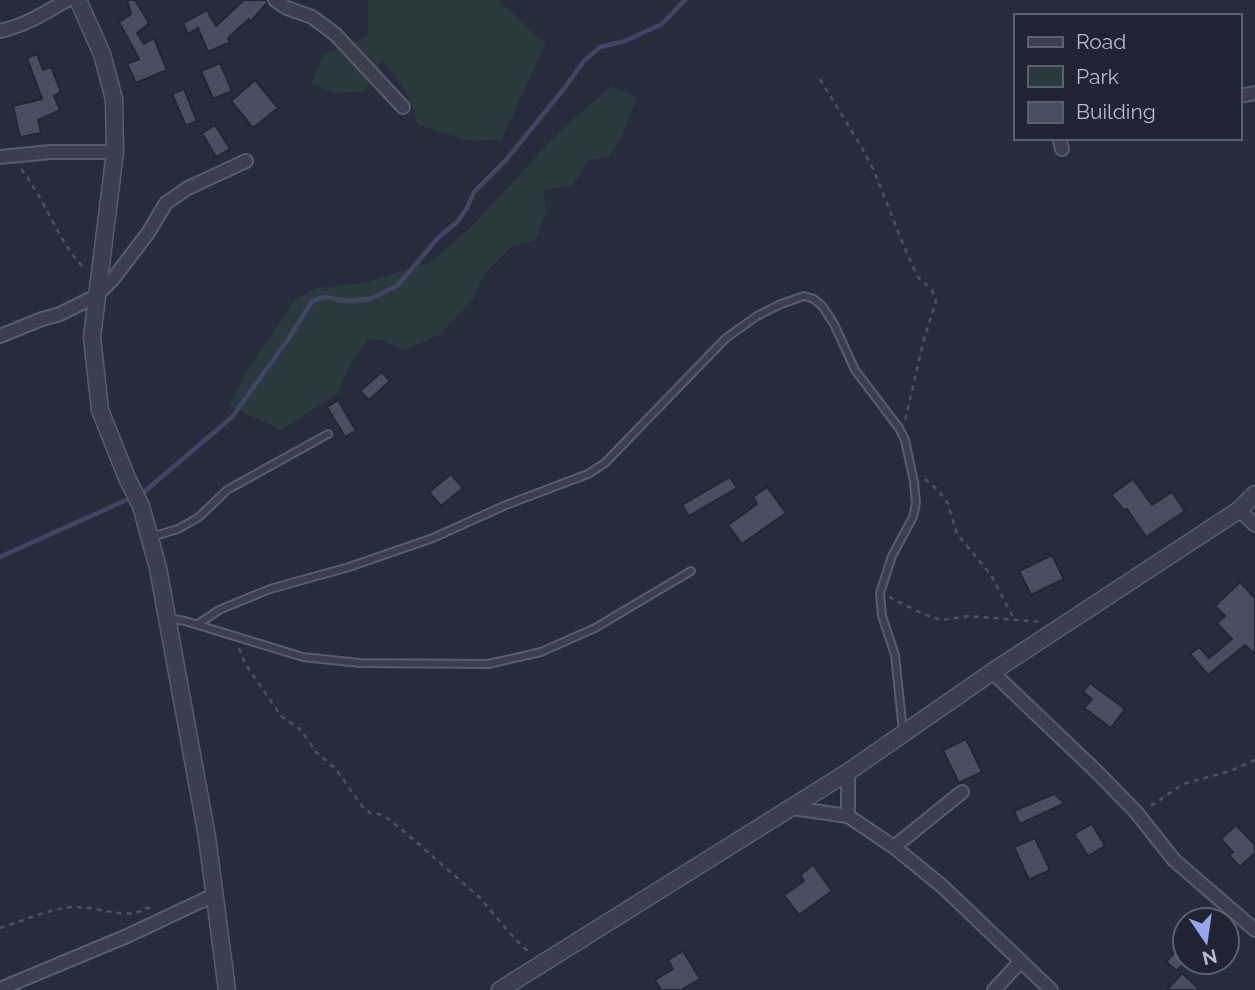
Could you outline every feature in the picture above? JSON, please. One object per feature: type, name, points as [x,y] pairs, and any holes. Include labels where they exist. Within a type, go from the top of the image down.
[{"type":"street","points":[[0,32],[33,19],[67,0]]},
{"type":"street","points":[[78,0],[102,54],[114,99],[115,152],[92,337],[100,410],[141,506],[158,568],[207,837],[227,990]]},
{"type":"street","points":[[275,0],[287,8],[312,17],[335,34],[402,107]]},
{"type":"street","points":[[6,156],[50,152],[115,152]]},
{"type":"street","points":[[0,336],[60,314],[113,279],[148,233],[166,203],[188,188],[246,161]]},
{"type":"street","points":[[500,990],[848,772],[992,672],[1239,510],[1255,494]]},
{"type":"street","points":[[1239,510],[1255,525]]},
{"type":"street","points":[[992,672],[1136,812],[1174,860],[1255,930]]},
{"type":"street","points":[[848,772],[848,816]]},
{"type":"street","points":[[894,847],[962,792]]},
{"type":"street","points":[[792,808],[848,816],[894,847],[942,886],[1051,990]]},
{"type":"street","points":[[0,989],[214,895]]},
{"type":"street","points":[[994,990],[1021,961]]},
{"type":"lane","points":[[198,624],[219,610],[270,589],[362,563],[433,538],[506,505],[588,474],[606,463],[726,338],[757,316],[804,296],[814,299],[823,307],[834,324],[855,370],[902,434],[910,465],[916,503],[913,517],[892,556],[880,593],[882,615],[895,655],[903,734]]},
{"type":"lane","points":[[149,538],[178,529],[198,517],[227,490],[328,434]]},
{"type":"lane","points":[[166,618],[198,624],[303,657],[359,663],[488,664],[541,652],[595,628],[691,571]]},
{"type":"path","points":[[820,79],[862,148],[918,277],[932,290],[936,301],[923,339],[902,434]]},
{"type":"path","points":[[6,156],[37,191],[52,223],[97,289]]},
{"type":"path","points":[[910,465],[939,491],[948,504],[957,534],[991,575],[1014,620]]},
{"type":"path","points":[[880,593],[941,620],[969,616],[1066,624]]},
{"type":"path","points":[[236,636],[246,665],[282,717],[300,729],[316,752],[335,768],[362,806],[370,813],[390,820],[413,839],[480,898],[527,950],[535,956],[555,956]]},
{"type":"path","points":[[1136,812],[1154,805],[1183,785],[1230,771],[1255,760]]},
{"type":"path","points":[[0,928],[66,907],[98,908],[133,914],[151,907],[163,919]]},
{"type":"green space","points":[[368,0],[498,0],[546,44],[501,140],[469,141],[418,125],[404,90],[381,60],[377,73],[363,92],[333,93],[312,84],[324,54],[368,36]]},
{"type":"green space","points":[[611,86],[637,97],[623,134],[609,157],[589,160],[573,185],[544,191],[546,213],[536,240],[512,246],[485,273],[472,301],[439,335],[403,350],[383,340],[369,339],[353,360],[337,394],[282,430],[229,406],[246,372],[294,301],[317,288],[365,283],[431,262],[473,225],[559,132]]},
{"type":"building","points":[[127,0],[135,0],[149,24],[137,33],[144,44],[154,38],[167,70],[136,83],[127,64],[139,59],[119,22],[131,14]]},
{"type":"building","points":[[244,0],[266,0],[267,3],[251,21],[249,19],[228,38],[230,42],[208,52],[198,28],[188,34],[183,23],[207,10],[216,26]]},
{"type":"building","points":[[37,54],[43,70],[51,67],[61,92],[54,96],[60,110],[38,120],[41,133],[20,137],[13,106],[42,99],[27,58]]},
{"type":"building","points":[[220,63],[232,91],[213,99],[201,71]]},
{"type":"building","points":[[255,80],[278,108],[253,128],[231,101]]},
{"type":"building","points":[[184,89],[197,121],[186,126],[172,94]]},
{"type":"building","points":[[215,125],[230,149],[216,157],[202,133]]},
{"type":"building","points":[[382,372],[390,381],[369,400],[360,391]]},
{"type":"building","points":[[338,400],[356,431],[345,437],[327,407]]},
{"type":"building","points":[[451,474],[463,488],[441,506],[429,492]]},
{"type":"building","points":[[730,477],[737,488],[689,516],[682,505]]},
{"type":"building","points":[[1133,479],[1152,505],[1172,492],[1185,511],[1146,537],[1127,509],[1124,510],[1111,495]]},
{"type":"building","points":[[767,487],[786,513],[742,544],[728,525],[757,504],[753,497]]},
{"type":"building","points":[[1052,555],[1064,579],[1031,595],[1019,571]]},
{"type":"building","points":[[1240,582],[1255,598],[1255,654],[1245,645],[1208,675],[1190,654],[1199,647],[1209,658],[1232,639],[1217,623],[1225,616],[1215,606]]},
{"type":"building","points":[[1090,683],[1125,709],[1111,728],[1084,708],[1092,699],[1083,692]]},
{"type":"building","points":[[966,739],[982,772],[959,783],[943,750]]},
{"type":"building","points":[[1054,794],[1065,803],[1020,824],[1014,811]]},
{"type":"building","points":[[1092,824],[1105,846],[1088,856],[1074,834]]},
{"type":"building","points":[[1236,825],[1255,845],[1255,853],[1240,867],[1229,855],[1233,852],[1221,839]]},
{"type":"building","points":[[1035,838],[1050,870],[1029,880],[1014,847]]},
{"type":"building","points":[[813,865],[832,891],[799,915],[784,895],[804,881],[800,875]]},
{"type":"building","points":[[683,951],[700,979],[681,990],[661,990],[655,980],[673,969],[668,960]]},
{"type":"building","points":[[1179,976],[1185,976],[1200,990],[1167,990]]},
{"type":"waterway","points":[[0,557],[144,492],[232,417],[312,301],[325,297],[346,301],[370,299],[397,286],[438,238],[458,221],[474,192],[505,161],[584,61],[600,47],[625,41],[662,24],[685,0]]}]
